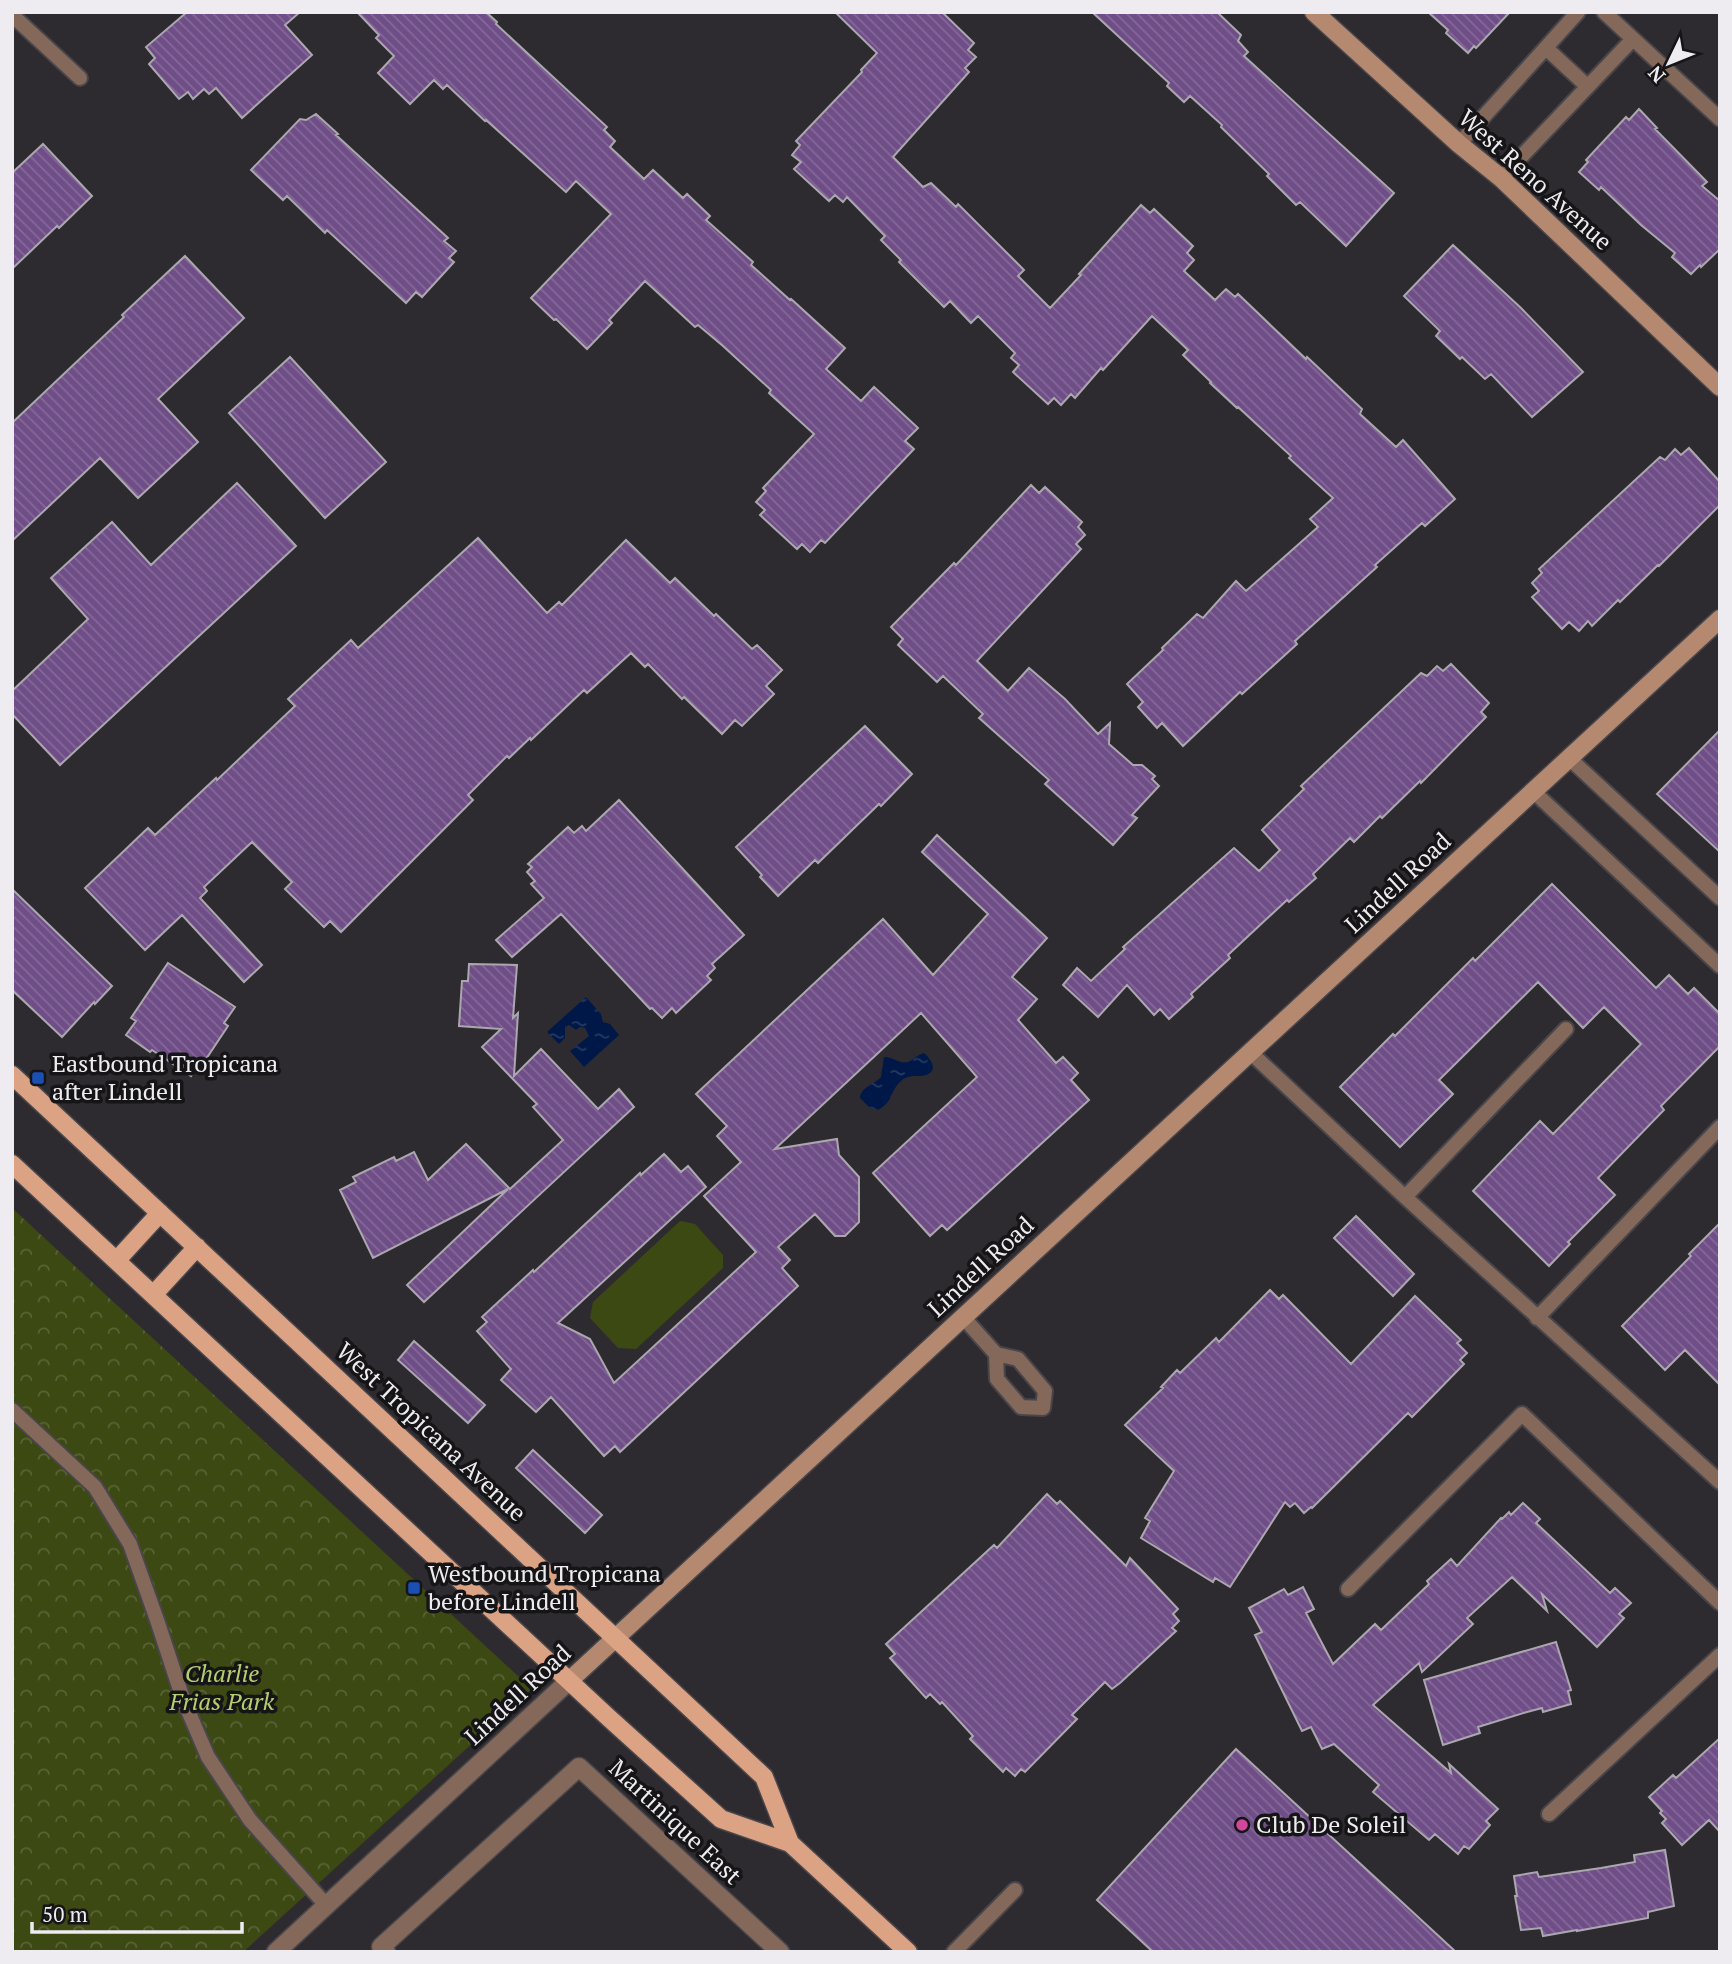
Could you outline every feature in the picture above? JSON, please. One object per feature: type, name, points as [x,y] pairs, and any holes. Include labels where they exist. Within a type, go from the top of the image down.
[{"type":"main road","name":"West Tropicana Avenue","points":[[12,1075],[764,1777],[790,1843]]},
{"type":"main road","name":"West Tropicana Avenue","points":[[12,1164],[721,1819],[790,1843],[908,1952]]},
{"type":"main road","points":[[117,1260],[160,1213]]},
{"type":"main road","points":[[154,1294],[197,1247]]},
{"type":"street","name":"West Reno Avenue","points":[[1314,12],[1459,144],[1501,178],[1720,387]]},
{"type":"street","name":"Lindell Road","points":[[276,1952],[1720,618]]},
{"type":"street","name":"Martinique East","points":[[384,1950],[579,1767],[780,1952]]},
{"type":"lane","points":[[1459,144],[1578,12]]},
{"type":"lane","points":[[1604,12],[1720,119]]},
{"type":"lane","points":[[12,15],[80,78]]},
{"type":"lane","points":[[1501,178],[1632,40]]},
{"type":"lane","points":[[1546,48],[1587,86]]},
{"type":"lane","points":[[1569,758],[1719,896]]},
{"type":"lane","points":[[1533,791],[1720,966]]},
{"type":"lane","points":[[1405,1197],[1566,1029]]},
{"type":"lane","points":[[1250,1052],[1537,1318],[1720,1482]]},
{"type":"lane","points":[[1537,1318],[1720,1127]]},
{"type":"lane","points":[[963,1317],[996,1354]]},
{"type":"lane","points":[[12,1410],[95,1488],[130,1544],[183,1699],[208,1757],[250,1820],[326,1905]]},
{"type":"lane","points":[[1348,1590],[1522,1414],[1720,1603]]},
{"type":"lane","points":[[1549,1814],[1720,1655]]},
{"type":"lane","points":[[954,1952],[1015,1890]]},
{"type":"green space","name":"Charlie Frias Park","points":[[12,1208],[532,1689],[243,1952],[12,1952]]},
{"type":"green space","points":[[680,1221],[695,1224],[723,1255],[723,1268],[636,1349],[618,1348],[590,1318],[593,1302]]},
{"type":"water","points":[[586,997],[601,1014],[603,1022],[610,1024],[619,1035],[584,1067],[570,1051],[589,1036],[585,1028],[576,1030],[569,1025],[565,1027],[565,1038],[559,1044],[547,1032]]},
{"type":"water","points":[[924,1053],[931,1062],[932,1071],[926,1075],[903,1079],[883,1107],[878,1110],[869,1107],[860,1098],[865,1089],[881,1077],[884,1057],[908,1062]]},
{"type":"building","points":[[187,12],[300,12],[285,25],[312,55],[242,118],[216,88],[209,94],[204,89],[193,99],[188,92],[179,99],[149,64],[155,58],[146,47]]},
{"type":"building","points":[[357,12],[486,12],[607,127],[604,130],[615,141],[610,147],[644,179],[653,170],[683,198],[687,194],[710,216],[706,220],[753,262],[751,265],[845,348],[826,369],[861,401],[874,387],[918,428],[905,441],[914,449],[825,543],[821,540],[810,552],[802,544],[797,549],[760,515],[765,510],[756,502],[766,491],[763,488],[814,434],[723,346],[698,325],[695,327],[645,281],[609,320],[612,323],[587,349],[554,320],[531,298],[611,214],[576,181],[566,192],[447,85],[443,89],[434,80],[410,104],[378,73],[394,56],[376,38],[379,35]]},
{"type":"building","points":[[835,12],[942,12],[974,43],[968,50],[976,57],[965,68],[969,72],[893,157],[923,187],[931,183],[956,207],[958,204],[1024,270],[1018,276],[1050,308],[1141,205],[1150,213],[1154,209],[1193,246],[1187,253],[1194,260],[1184,271],[1215,300],[1226,289],[1235,297],[1238,294],[1362,409],[1360,414],[1396,447],[1403,440],[1455,499],[1425,526],[1422,523],[1375,565],[1377,567],[1295,641],[1297,644],[1242,694],[1240,692],[1183,746],[1162,723],[1157,728],[1138,707],[1143,702],[1127,684],[1197,614],[1203,618],[1236,581],[1246,591],[1318,527],[1310,519],[1333,498],[1210,383],[1183,355],[1188,350],[1152,316],[1075,398],[1071,394],[1061,405],[1054,398],[1048,404],[1013,372],[1019,365],[1011,358],[1015,353],[978,316],[971,323],[950,301],[944,307],[899,262],[901,260],[881,240],[885,236],[847,197],[843,202],[835,195],[829,201],[794,169],[801,162],[792,155],[800,145],[796,141],[877,53]]},
{"type":"building","points":[[1092,12],[1217,12],[1241,35],[1238,41],[1248,52],[1244,56],[1394,193],[1346,246],[1300,202],[1296,205],[1222,125],[1190,96],[1184,102],[1167,86],[1169,83]]},
{"type":"building","points":[[1428,12],[1510,12],[1468,53]]},
{"type":"building","points":[[1639,109],[1707,182],[1702,186],[1720,201],[1720,249],[1691,274],[1672,257],[1675,253],[1601,187],[1599,190],[1579,172],[1588,162],[1586,160],[1626,117],[1629,120]]},
{"type":"building","points":[[316,114],[448,238],[444,241],[456,251],[449,258],[454,262],[422,297],[416,292],[406,303],[327,230],[325,233],[287,196],[283,200],[251,170],[300,119],[306,120]]},
{"type":"building","points":[[43,144],[92,196],[12,269],[12,173]]},
{"type":"building","points":[[1453,245],[1521,308],[1583,372],[1532,417],[1491,374],[1485,379],[1462,357],[1460,359],[1436,336],[1440,331],[1404,296]]},
{"type":"building","points":[[185,256],[244,318],[158,399],[198,442],[138,498],[100,458],[12,541],[12,423]]},
{"type":"building","points":[[290,357],[386,462],[325,518],[229,413]]},
{"type":"building","points":[[1689,448],[1720,482],[1720,505],[1659,566],[1592,626],[1588,621],[1579,631],[1569,622],[1562,629],[1532,597],[1539,591],[1532,583],[1542,573],[1539,569],[1660,457],[1665,460],[1675,449],[1681,455]]},
{"type":"building","points":[[237,483],[296,546],[60,765],[12,714],[12,691],[88,619],[51,578],[112,522],[151,565]]},
{"type":"building","points":[[1031,485],[1039,493],[1045,487],[1082,522],[1078,527],[1085,535],[1076,544],[1081,549],[977,661],[1008,691],[1029,668],[1065,699],[1098,734],[1110,723],[1109,744],[1133,765],[1142,765],[1155,776],[1152,779],[1159,786],[1132,815],[1137,818],[1113,845],[1045,784],[1049,780],[979,718],[983,714],[943,676],[937,682],[898,645],[903,639],[891,627],[954,563],[956,565]]},
{"type":"building","points":[[478,538],[547,613],[559,602],[562,605],[626,540],[670,583],[675,578],[752,649],[757,645],[782,670],[766,686],[774,694],[742,726],[735,720],[722,734],[648,664],[645,667],[631,653],[587,693],[584,690],[531,740],[530,738],[509,758],[507,756],[468,795],[473,800],[341,932],[330,921],[324,927],[285,889],[292,882],[252,842],[204,887],[207,891],[200,898],[262,965],[244,982],[182,915],[145,950],[85,888],[148,828],[155,835],[216,778],[217,780],[295,706],[288,699],[351,640],[358,648]]},
{"type":"building","points":[[1451,664],[1489,703],[1481,712],[1486,717],[1382,818],[1380,816],[1354,842],[1350,838],[1313,874],[1316,878],[1289,902],[1287,900],[1228,955],[1230,958],[1191,994],[1193,997],[1169,1019],[1160,1009],[1154,1015],[1127,985],[1098,1017],[1063,985],[1077,968],[1091,981],[1125,949],[1123,947],[1234,848],[1259,871],[1280,850],[1262,830],[1304,789],[1301,786],[1421,673],[1427,676],[1437,666],[1443,671]]},
{"type":"building","points":[[865,726],[912,774],[881,806],[879,804],[818,863],[815,860],[778,896],[736,847]]},
{"type":"building","points":[[1720,730],[1720,852],[1657,794]]},
{"type":"building","points":[[619,800],[744,935],[712,964],[715,968],[707,976],[711,980],[676,1013],[672,1008],[662,1018],[650,1009],[561,914],[512,957],[496,940],[544,898],[531,884],[535,881],[527,872],[532,867],[528,864],[568,827],[574,833],[582,826],[586,831]]},
{"type":"building","points":[[937,835],[1047,938],[1012,977],[1037,999],[1018,1020],[1056,1063],[1063,1057],[1078,1073],[1071,1080],[1089,1100],[947,1230],[942,1225],[930,1236],[873,1173],[977,1077],[921,1013],[775,1149],[837,1139],[839,1155],[859,1177],[859,1222],[845,1236],[835,1236],[815,1214],[778,1247],[790,1260],[782,1268],[798,1286],[620,1452],[615,1446],[604,1456],[551,1397],[536,1412],[501,1380],[511,1369],[477,1331],[487,1322],[482,1317],[664,1154],[681,1172],[688,1166],[706,1187],[558,1323],[590,1339],[614,1383],[756,1252],[704,1196],[741,1162],[717,1136],[727,1126],[696,1094],[883,919],[933,975],[988,914],[922,852]]},
{"type":"building","points":[[1552,884],[1656,988],[1669,975],[1688,994],[1694,988],[1720,1014],[1720,1046],[1661,1106],[1664,1110],[1598,1178],[1615,1195],[1568,1242],[1570,1244],[1549,1266],[1473,1191],[1540,1121],[1553,1134],[1641,1044],[1604,1007],[1583,1028],[1538,982],[1439,1080],[1453,1094],[1400,1147],[1340,1087],[1473,958],[1475,961]]},
{"type":"building","points":[[12,889],[112,986],[62,1037],[12,990]]},
{"type":"building","points":[[168,963],[235,1007],[224,1023],[228,1026],[204,1062],[201,1060],[191,1076],[126,1035],[136,1021],[131,1018]]},
{"type":"building","points":[[469,964],[517,965],[513,1018],[518,1013],[514,1076],[541,1049],[598,1109],[619,1089],[634,1107],[424,1302],[407,1285],[508,1189],[373,1258],[340,1190],[356,1182],[353,1177],[394,1157],[396,1161],[414,1152],[428,1180],[466,1144],[510,1189],[563,1140],[533,1107],[537,1104],[482,1047],[501,1029],[459,1026],[462,981],[468,981]]},
{"type":"building","points":[[1356,1216],[1414,1274],[1393,1296],[1334,1238]]},
{"type":"building","points":[[1720,1223],[1720,1385],[1685,1350],[1665,1370],[1622,1326]]},
{"type":"building","points":[[1270,1290],[1279,1299],[1283,1295],[1351,1364],[1415,1296],[1461,1340],[1457,1343],[1467,1353],[1460,1360],[1464,1364],[1412,1417],[1408,1413],[1312,1508],[1304,1513],[1295,1503],[1290,1507],[1285,1502],[1230,1587],[1215,1578],[1213,1582],[1141,1538],[1150,1521],[1145,1518],[1174,1471],[1125,1425],[1163,1388],[1161,1387],[1177,1370],[1180,1373],[1216,1338],[1219,1342]]},
{"type":"building","points":[[414,1341],[485,1405],[468,1423],[398,1360]]},
{"type":"building","points":[[533,1450],[602,1515],[585,1533],[516,1468]]},
{"type":"building","points":[[1047,1494],[1057,1504],[1060,1501],[1126,1566],[1130,1558],[1178,1609],[1173,1614],[1179,1621],[1172,1628],[1176,1631],[1120,1683],[1112,1689],[1105,1682],[1072,1715],[1077,1719],[1025,1772],[1021,1769],[1015,1776],[1006,1768],[1003,1772],[970,1739],[973,1736],[942,1702],[940,1704],[930,1694],[926,1698],[890,1658],[895,1654],[886,1644],[994,1545],[997,1548]]},
{"type":"building","points":[[1523,1503],[1540,1519],[1536,1523],[1610,1593],[1615,1588],[1631,1603],[1619,1614],[1624,1618],[1597,1647],[1542,1594],[1547,1611],[1512,1577],[1467,1618],[1473,1624],[1422,1672],[1419,1663],[1373,1705],[1451,1773],[1449,1764],[1498,1809],[1486,1821],[1490,1825],[1469,1849],[1464,1846],[1458,1854],[1435,1834],[1429,1840],[1373,1792],[1379,1785],[1334,1744],[1322,1749],[1311,1727],[1302,1731],[1255,1635],[1262,1632],[1249,1608],[1284,1589],[1288,1595],[1303,1587],[1314,1609],[1306,1613],[1333,1664],[1375,1624],[1381,1630],[1451,1559],[1457,1566],[1501,1518],[1509,1512],[1511,1515]]},
{"type":"building","points":[[1556,1642],[1571,1690],[1568,1691],[1571,1704],[1543,1712],[1542,1708],[1478,1727],[1480,1733],[1443,1745],[1424,1680]]},
{"type":"building","points":[[1720,1738],[1720,1832],[1709,1820],[1682,1845],[1662,1823],[1666,1819],[1660,1813],[1662,1811],[1649,1797],[1673,1775],[1676,1778]]},
{"type":"building","name":"Club De Soleil","points":[[1236,1749],[1456,1952],[1153,1952],[1097,1900]]},
{"type":"building","points":[[1665,1850],[1674,1906],[1648,1912],[1648,1918],[1577,1931],[1543,1936],[1541,1928],[1521,1930],[1514,1876],[1537,1872],[1539,1877],[1601,1868],[1635,1862],[1634,1855]]},
{"type":"place","name":"Eastbound Tropicana after Lindell","points":[[38,1078]]},
{"type":"place","name":"Westbound Tropicana before Lindell","points":[[414,1588]]},
{"type":"place","name":"Club De Soleil","points":[[1242,1825]]}]
